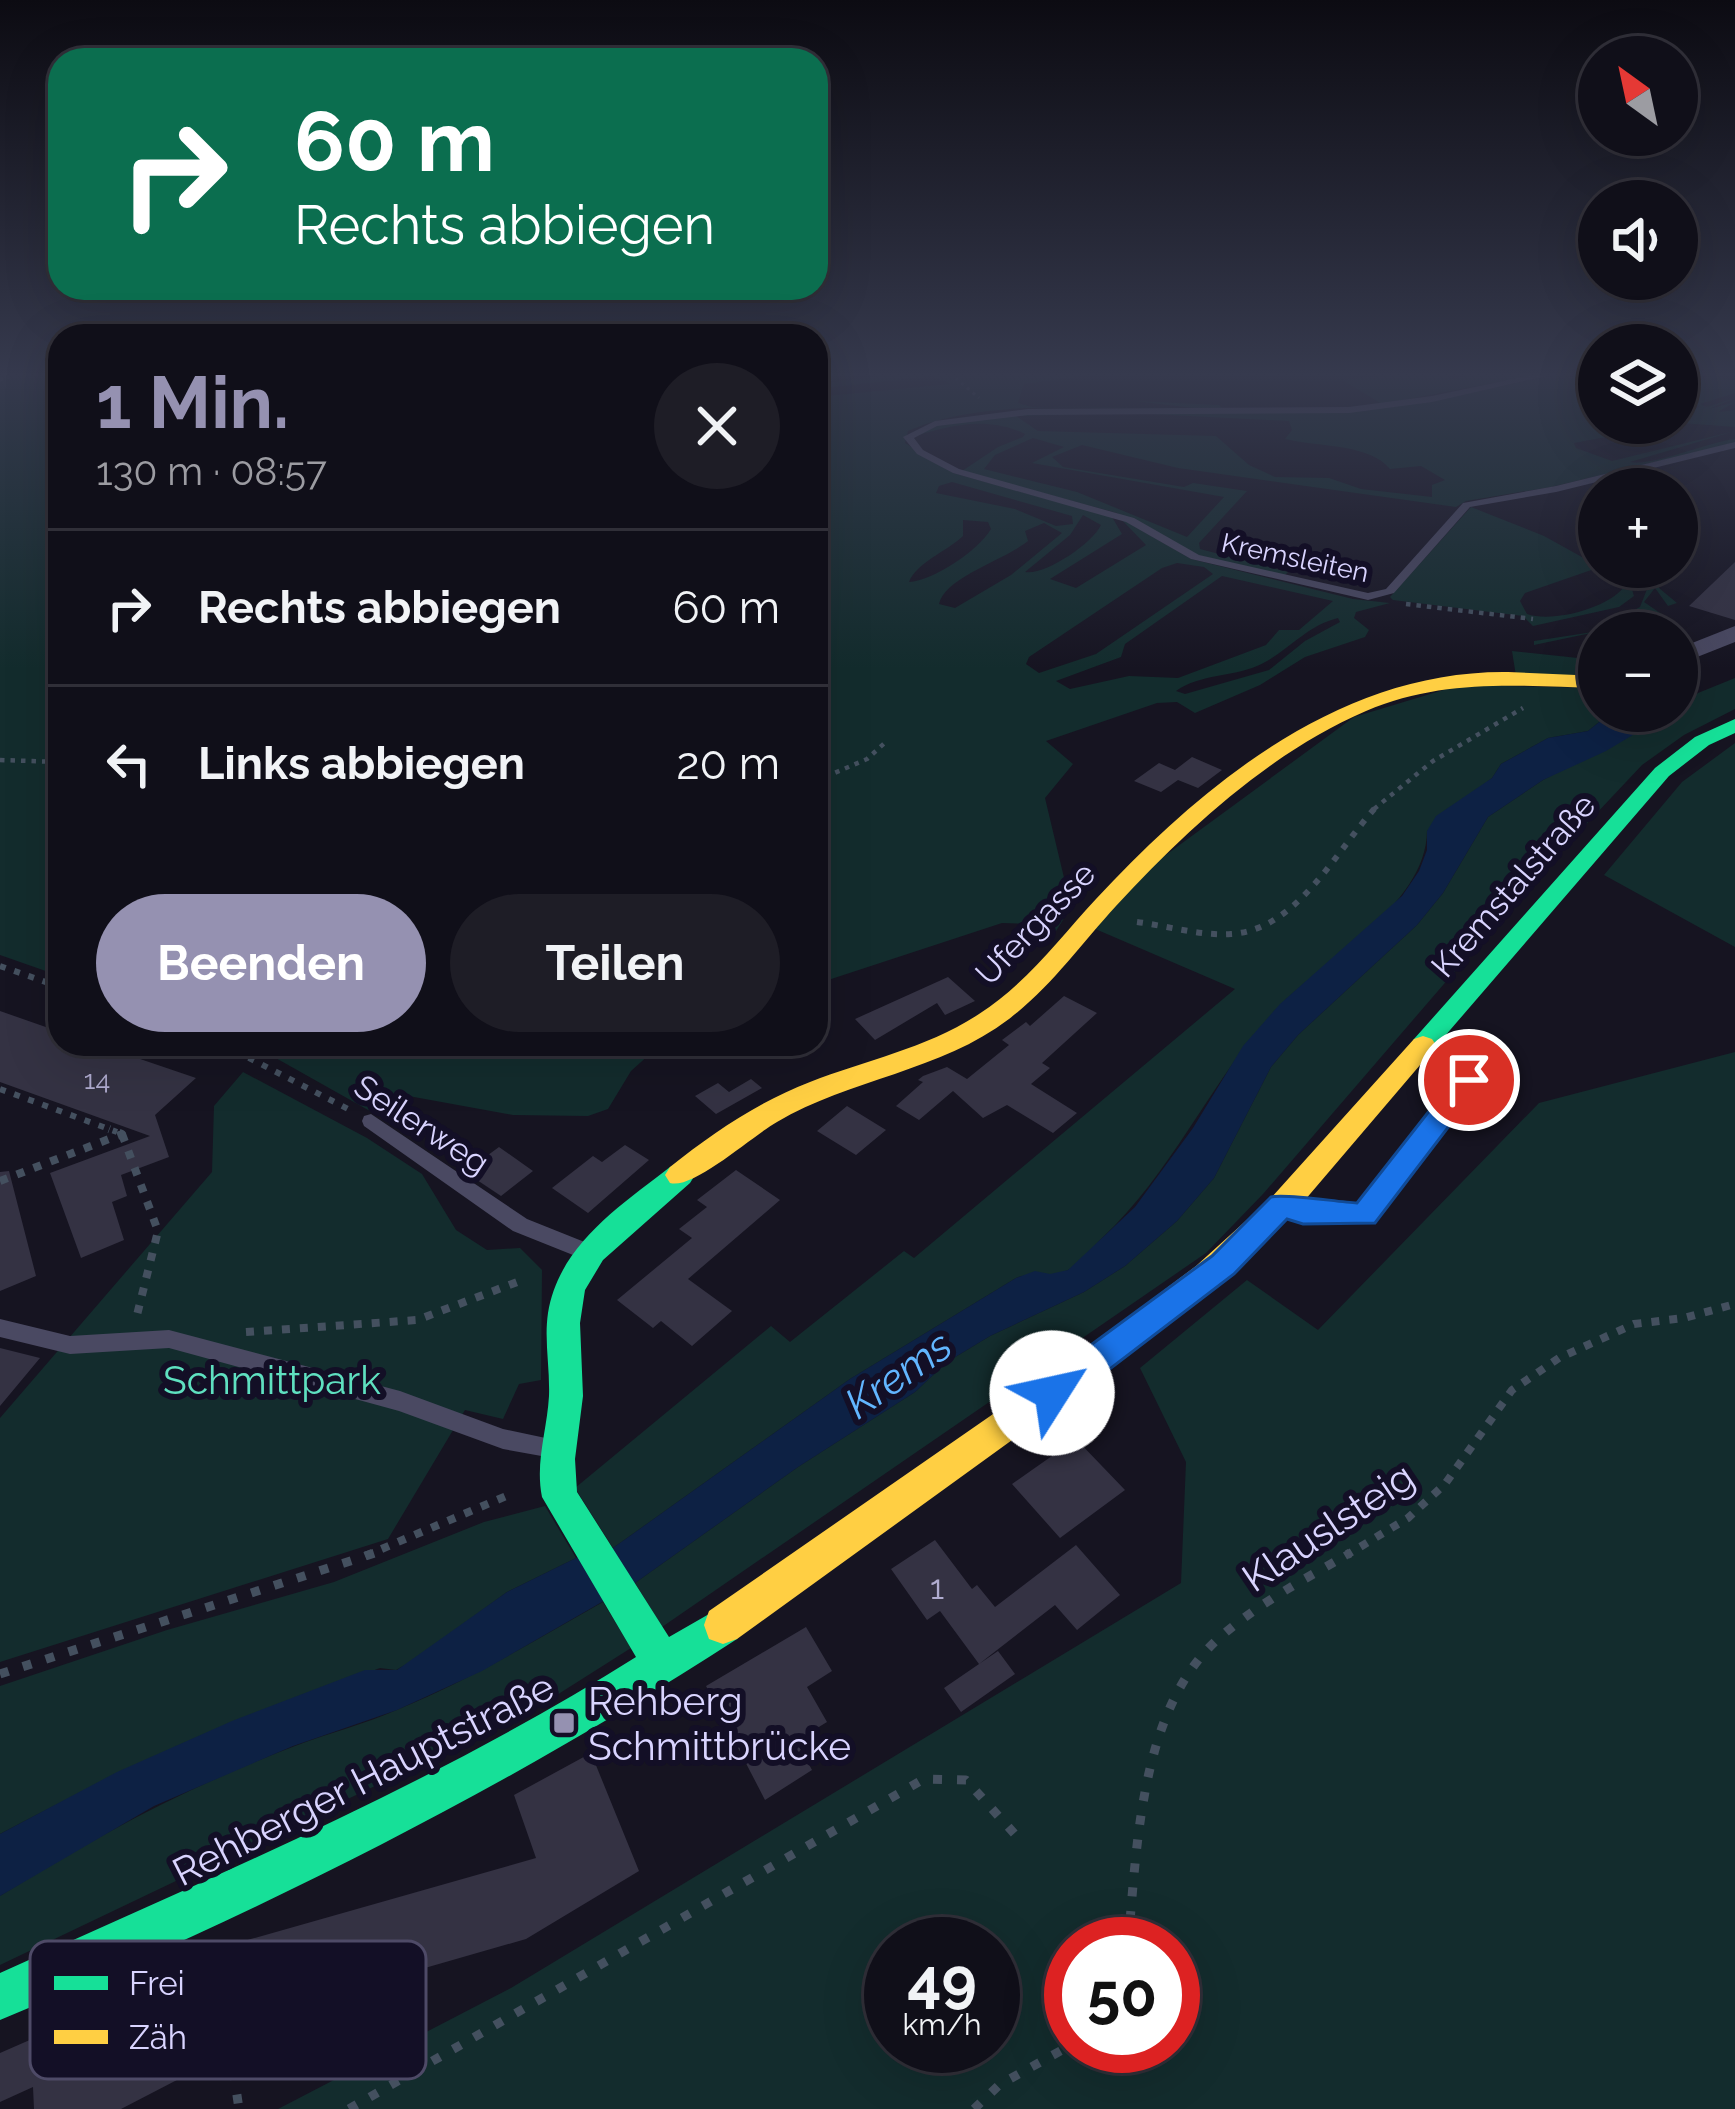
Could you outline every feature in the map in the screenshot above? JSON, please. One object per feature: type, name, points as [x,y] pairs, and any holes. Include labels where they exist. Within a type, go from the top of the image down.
[{"type":"main road","name":"Ufergasse","points":[[585,1260],[736,1131],[836,1082],[890,1068],[948,1044],[992,1018],[1029,989],[1094,915],[1216,800],[1346,713],[1399,692],[1455,680],[1578,682]]},
{"type":"main road","name":"Kremstalstraße","points":[[1317,1167],[1662,772],[1735,725]]},
{"type":"main road","name":"Rehberger Hauptstraße","points":[[124,1941],[408,1805],[564,1723],[662,1663],[1160,1316],[1223,1265],[1317,1167]]},
{"type":"main road","points":[[585,1260],[569,1285],[566,1412],[555,1473],[662,1663]]},
{"type":"main road","name":"Rehberger Hauptstraße","points":[[0,1996],[30,1983]]},
{"type":"street","points":[[1698,649],[1735,633]]},
{"type":"lane","name":"Kremsleiten","points":[[958,471],[1115,514],[1195,557],[1352,596],[1381,596],[1467,505],[1628,471]]},
{"type":"lane","points":[[1282,1206],[1303,1213],[1364,1215],[1469,1080],[1416,1051]]},
{"type":"lane","name":"Seilerweg","points":[[371,1121],[520,1225],[585,1260]]},
{"type":"lane","points":[[0,1328],[70,1345],[169,1339],[400,1402],[503,1439],[555,1473]]},
{"type":"path","points":[[1381,596],[1394,603],[1533,619]]},
{"type":"path","points":[[1094,915],[1197,932],[1251,932],[1311,890],[1346,838],[1386,796],[1430,763],[1568,682]]},
{"type":"path","points":[[828,776],[867,759],[888,740]]},
{"type":"path","points":[[0,760],[48,762]]},
{"type":"path","points":[[0,966],[48,983]]},
{"type":"path","name":"Seilerweg","points":[[245,1056],[371,1121]]},
{"type":"path","points":[[0,1089],[122,1134],[158,1232],[130,1341]]},
{"type":"path","points":[[0,1180],[122,1134]]},
{"type":"path","points":[[227,1334],[417,1320],[508,1282],[585,1260]]},
{"type":"path","name":"Klauslsteig","points":[[1131,1917],[1142,1793],[1179,1688],[1215,1641],[1270,1600],[1408,1518],[1445,1484],[1511,1390],[1559,1358],[1634,1324],[1684,1318],[1735,1304]]},
{"type":"path","points":[[0,1673],[392,1547],[555,1473]]},
{"type":"path","points":[[426,2065],[924,1779],[966,1780],[1021,1841]]},
{"type":"path","points":[[974,2109],[999,2085],[1044,2060]]},
{"type":"path","points":[[235,2079],[239,2109]]},
{"type":"path","points":[[349,2109],[401,2079]]},
{"type":"green space","points":[[0,471],[48,471],[48,972],[0,955]]},
{"type":"green space","points":[[828,471],[950,471],[1112,517],[1122,534],[1050,579],[1076,588],[1146,545],[1120,518],[1191,559],[1353,599],[1390,603],[1356,612],[1354,618],[1369,630],[1365,637],[1305,657],[1260,685],[1195,713],[1177,702],[1157,703],[1046,741],[1073,764],[1045,798],[1071,907],[1056,931],[1038,924],[1002,923],[828,980]],"holes":[[[952,482],[1072,516],[1073,524],[1056,526],[1015,509],[936,493],[939,486]],[[1083,515],[1101,525],[1067,557],[1025,572],[1070,535]],[[963,520],[988,522],[991,529],[966,555],[909,582],[925,563],[963,536]],[[1044,523],[1062,533],[1011,575],[955,608],[939,604],[952,585],[1028,541],[1025,531]],[[1177,563],[1204,567],[1213,574],[1096,654],[1039,673],[1026,664],[1029,657],[1162,568]],[[1222,576],[1333,601],[1299,630],[1279,630],[1266,645],[1178,678],[1129,676],[1070,689],[1056,681],[1121,657],[1125,644]],[[1338,618],[1340,622],[1305,641],[1269,670],[1185,694],[1176,691],[1195,681],[1257,666]]]},
{"type":"green space","points":[[964,471],[994,471],[1077,492],[1187,537],[1224,497],[1080,471],[1247,491],[1199,543],[1200,549],[1288,572],[1283,577],[1198,555],[1117,513]]},
{"type":"green space","points":[[1202,471],[1329,478],[1361,489],[1432,497],[1432,485],[1445,480],[1430,471],[1578,471],[1578,481],[1466,501],[1456,507]]},
{"type":"green space","points":[[1471,507],[1578,555],[1578,575],[1525,593],[1520,601],[1527,614],[1565,615],[1606,601],[1623,588],[1631,588],[1634,596],[1619,607],[1578,612],[1578,616],[1533,626],[1523,616],[1390,597]]},
{"type":"green space","points":[[1647,588],[1655,588],[1644,602],[1659,612],[1631,612],[1640,607]]},
{"type":"green space","points":[[1655,588],[1677,603],[1668,606]]},
{"type":"green space","points":[[1578,634],[1534,645],[1534,641]]},
{"type":"green space","points":[[1512,651],[1578,658],[1578,677],[1516,676]]},
{"type":"green space","points":[[1735,678],[1735,709],[1698,728],[1698,693]]},
{"type":"green space","points":[[1460,685],[1578,688],[1578,732],[1582,732],[1548,738],[1501,764],[1492,778],[1427,831],[1422,859],[1390,909],[1272,1014],[1149,1185],[1077,1263],[1062,1272],[1016,1278],[850,1379],[613,1548],[575,1488],[771,1326],[790,1342],[904,1251],[914,1258],[1235,989],[1093,928],[1159,860],[1354,717]]},
{"type":"green space","points":[[1636,732],[1690,732],[1642,765],[1531,883],[1263,1194],[1206,1253],[662,1627],[635,1583],[798,1467],[915,1392],[947,1362],[1084,1292],[1125,1266],[1177,1221],[1214,1178],[1271,1067],[1298,1035],[1417,925],[1443,893],[1488,817],[1543,780]]},
{"type":"green space","points":[[1735,743],[1735,947],[1604,875],[1682,782]]},
{"type":"green space","points":[[1735,1052],[1735,2109],[278,2109],[336,2079],[426,2079],[426,2032],[511,1988],[1181,1583],[1186,1462],[1140,1368],[1247,1280],[1318,1330],[1539,1103]]},
{"type":"green space","points":[[272,1056],[648,1056],[631,1071],[608,1109],[588,1116],[513,1115],[403,1095],[377,1115]]},
{"type":"green space","name":"Schmittpark","points":[[243,1072],[367,1138],[422,1174],[456,1230],[487,1250],[520,1248],[542,1270],[541,1380],[519,1384],[503,1419],[465,1410],[388,1539],[0,1662],[0,1418],[212,1172],[214,1106]]},
{"type":"green space","points":[[545,1506],[576,1558],[507,1592],[412,1661],[396,1670],[380,1668],[234,1724],[0,1834],[0,1686],[167,1630],[334,1582],[484,1522]]},
{"type":"green space","points":[[603,1602],[631,1648],[530,1712],[50,1941],[30,1941],[30,1951],[0,1965],[0,1896],[35,1874],[218,1778],[386,1714],[502,1659]]},
{"type":"water","name":"Krems","points":[[1582,732],[1638,732],[1543,780],[1488,817],[1443,893],[1417,925],[1298,1035],[1271,1067],[1214,1178],[1177,1221],[1125,1266],[947,1362],[915,1392],[798,1467],[635,1583],[482,1671],[397,1710],[293,1746],[154,1806],[0,1896],[0,1834],[117,1772],[232,1721],[365,1670],[397,1670],[507,1592],[576,1558],[613,1548],[850,1379],[1016,1278],[1035,1271],[1068,1270],[1135,1207],[1193,1128],[1243,1046],[1280,1004],[1402,896],[1419,871],[1427,850],[1427,831],[1436,816],[1492,778],[1501,764],[1548,738]]},
{"type":"building","points":[[1735,562],[1735,620],[1689,606]]},
{"type":"building","points":[[1192,757],[1222,770],[1198,788],[1178,780],[1161,792],[1134,781],[1159,763],[1175,770]]},
{"type":"building","points":[[948,977],[975,1001],[945,1015],[937,1003],[875,1040],[855,1019]]},
{"type":"building","points":[[1064,996],[1097,1013],[1042,1063],[1050,1068],[1031,1084],[1077,1113],[1053,1133],[1007,1105],[983,1118],[953,1091],[919,1120],[896,1106],[923,1082],[918,1080],[923,1076],[947,1067],[967,1079],[1009,1045],[1002,1040],[1026,1022],[1030,1026]]},
{"type":"building","points":[[0,1011],[48,1028],[48,1056],[131,1056],[196,1078],[155,1115],[169,1157],[121,1175],[127,1196],[112,1202],[124,1240],[81,1258],[50,1173],[150,1136],[0,1082]]},
{"type":"building","points":[[751,1079],[762,1088],[716,1114],[695,1096],[718,1083],[729,1092]]},
{"type":"building","points":[[847,1106],[886,1130],[856,1155],[817,1131]]},
{"type":"building","points":[[625,1145],[649,1160],[588,1213],[552,1188],[593,1156],[602,1162]]},
{"type":"building","points":[[499,1147],[533,1171],[501,1196],[465,1172]]},
{"type":"building","points":[[736,1170],[780,1200],[688,1279],[732,1311],[692,1346],[661,1321],[653,1328],[617,1300],[692,1238],[679,1229],[707,1207],[697,1200]]},
{"type":"building","points":[[9,1171],[36,1276],[0,1291],[0,1172]]},
{"type":"building","points":[[0,1348],[40,1358],[0,1406]]},
{"type":"building","points":[[1076,1439],[1125,1490],[1060,1538],[1012,1484]]},
{"type":"building","points":[[935,1540],[972,1589],[977,1585],[995,1607],[1076,1545],[1120,1595],[1077,1630],[1055,1605],[979,1664],[940,1611],[927,1620],[891,1569]]},
{"type":"building","points":[[806,1627],[832,1671],[807,1687],[827,1722],[796,1741],[812,1770],[765,1800],[706,1686]]},
{"type":"building","points":[[998,1651],[1015,1674],[961,1712],[944,1688]]},
{"type":"building","points":[[591,1753],[639,1871],[526,1939],[426,1968],[426,1941],[244,1941],[536,1858],[514,1795]]},
{"type":"building","points":[[30,2040],[30,2079],[179,2079],[121,2109],[34,2109],[33,2087],[0,2102],[0,2053]]},
{"type":"traffic: fast","points":[[1423,1045],[1662,772],[1702,741],[1735,725]]},
{"type":"traffic: fast","points":[[662,1663],[560,1497],[557,1471],[566,1396],[563,1323],[569,1290],[578,1270],[608,1234],[680,1175]]},
{"type":"traffic: fast","points":[[123,1941],[460,1780],[637,1680],[723,1625]]},
{"type":"traffic: fast","points":[[0,1997],[30,1983]]},
{"type":"traffic: slow","points":[[680,1175],[735,1134],[793,1100],[937,1048],[994,1017],[1029,988],[1121,887],[1192,819],[1271,756],[1314,729],[1405,690],[1454,680],[1578,681]]},
{"type":"traffic: slow","points":[[723,1625],[1086,1368],[1207,1275],[1282,1206],[1423,1045]]},
{"type":"place","name":"Rehberg Schmittbrücke","points":[[564,1723]]},
{"type":"route","points":[[1052,1393],[1223,1265],[1282,1206],[1303,1213],[1364,1215],[1469,1080]]}]
